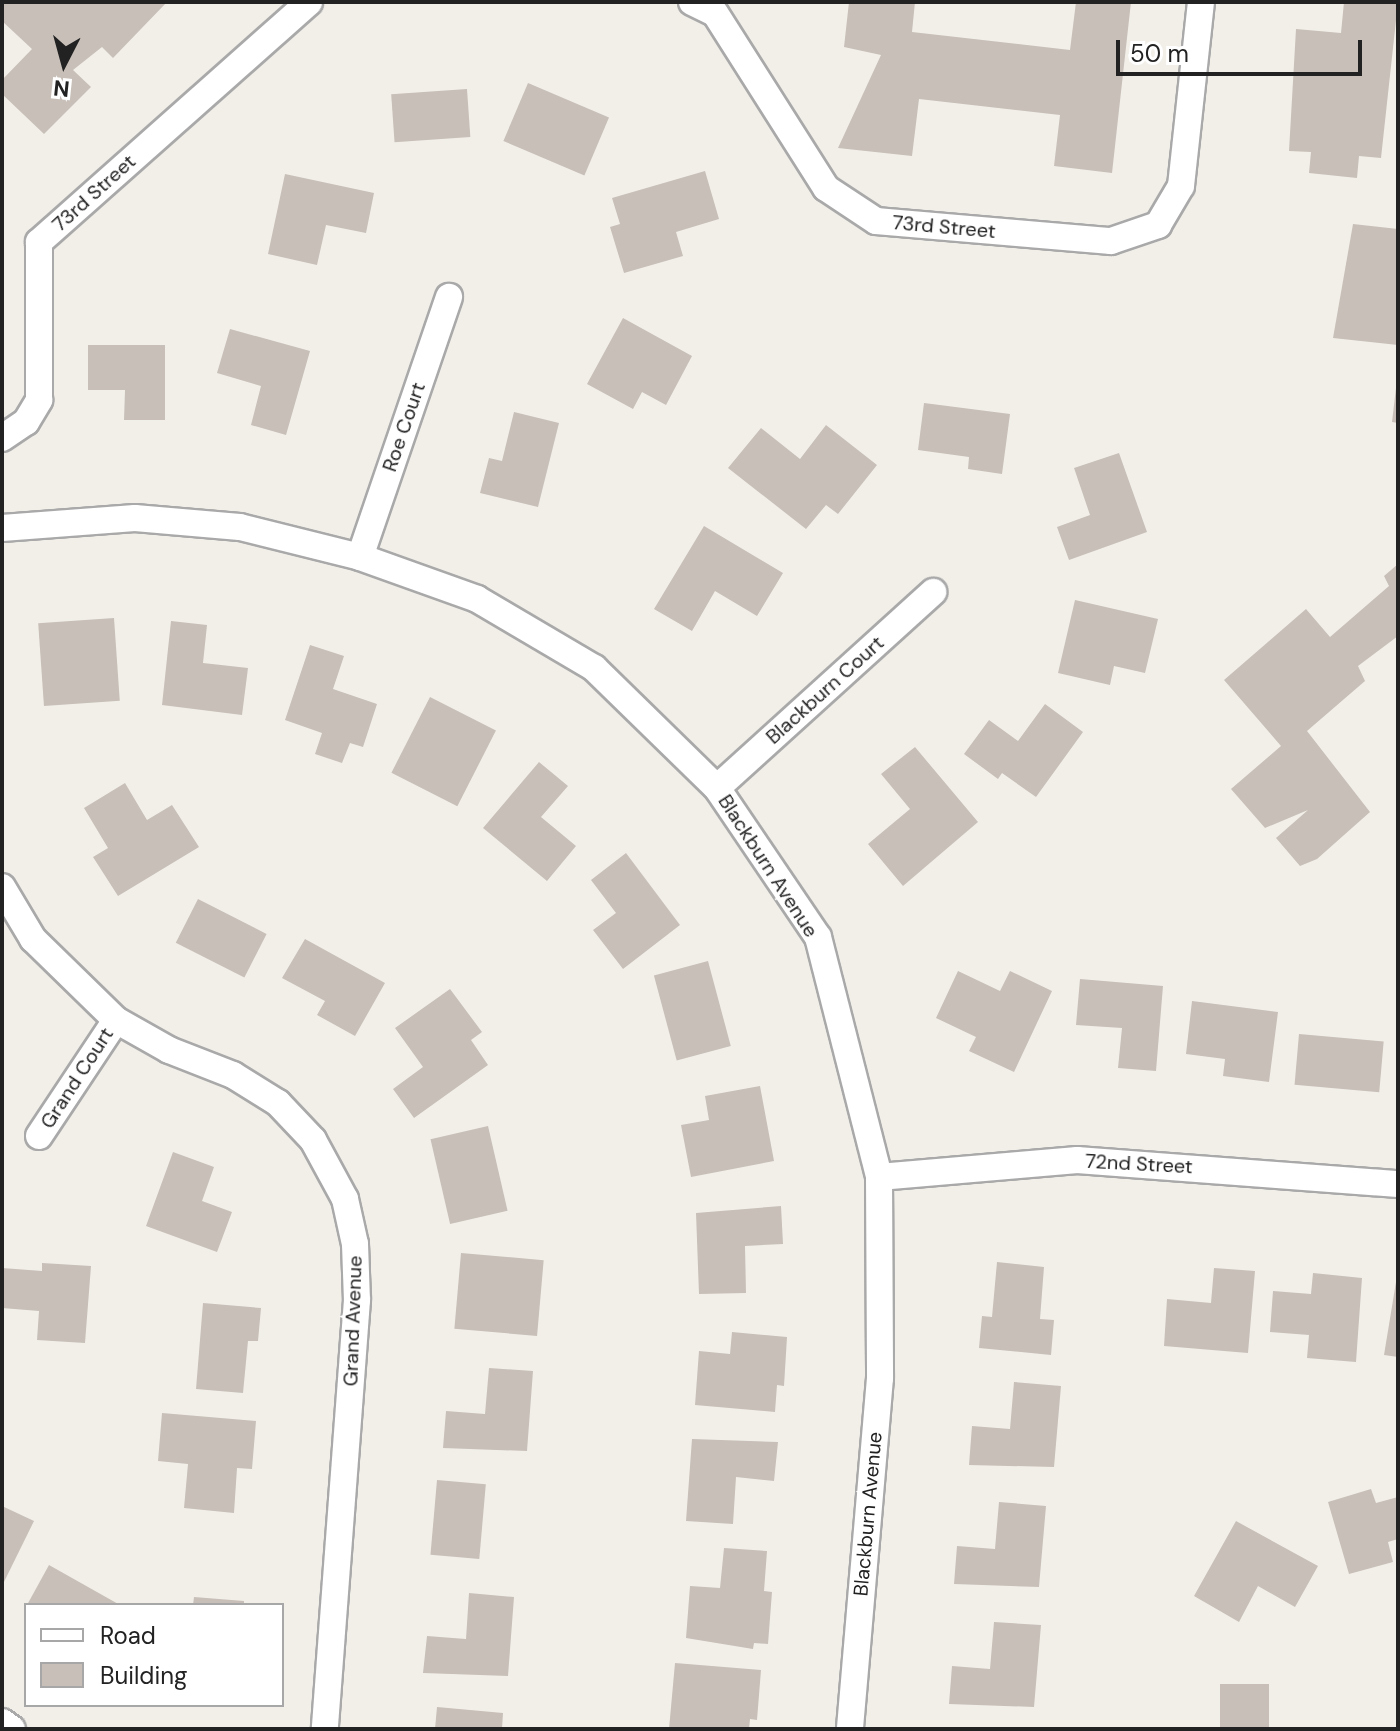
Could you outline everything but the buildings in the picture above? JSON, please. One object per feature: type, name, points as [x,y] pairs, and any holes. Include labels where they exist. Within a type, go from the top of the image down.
[{"type":"street","name":"73rd Street","points":[[2,438],[26,422],[39,400],[39,242],[309,2]]},
{"type":"street","name":"73rd Street","points":[[692,2],[715,13],[826,188],[876,221],[1111,241],[1158,225],[1181,186],[1201,2]]},
{"type":"street","name":"Roe Court","points":[[360,557],[449,297]]},
{"type":"street","name":"Blackburn Avenue","points":[[2,528],[135,518],[240,527],[360,557],[477,599],[594,668],[717,788],[818,937],[879,1177],[880,1378],[850,1729]]},
{"type":"street","name":"Blackburn Court","points":[[717,788],[933,592]]},
{"type":"street","name":"Grand Avenue","points":[[2,887],[33,939],[116,1020],[169,1050],[233,1075],[278,1103],[313,1140],[345,1199],[355,1244],[357,1300],[325,1729]]},
{"type":"street","name":"Grand Court","points":[[39,1136],[116,1020]]},
{"type":"street","name":"72nd Street","points":[[879,1177],[1077,1160],[1398,1184]]},
{"type":"street","points":[[2,1722],[12,1729]]}]
